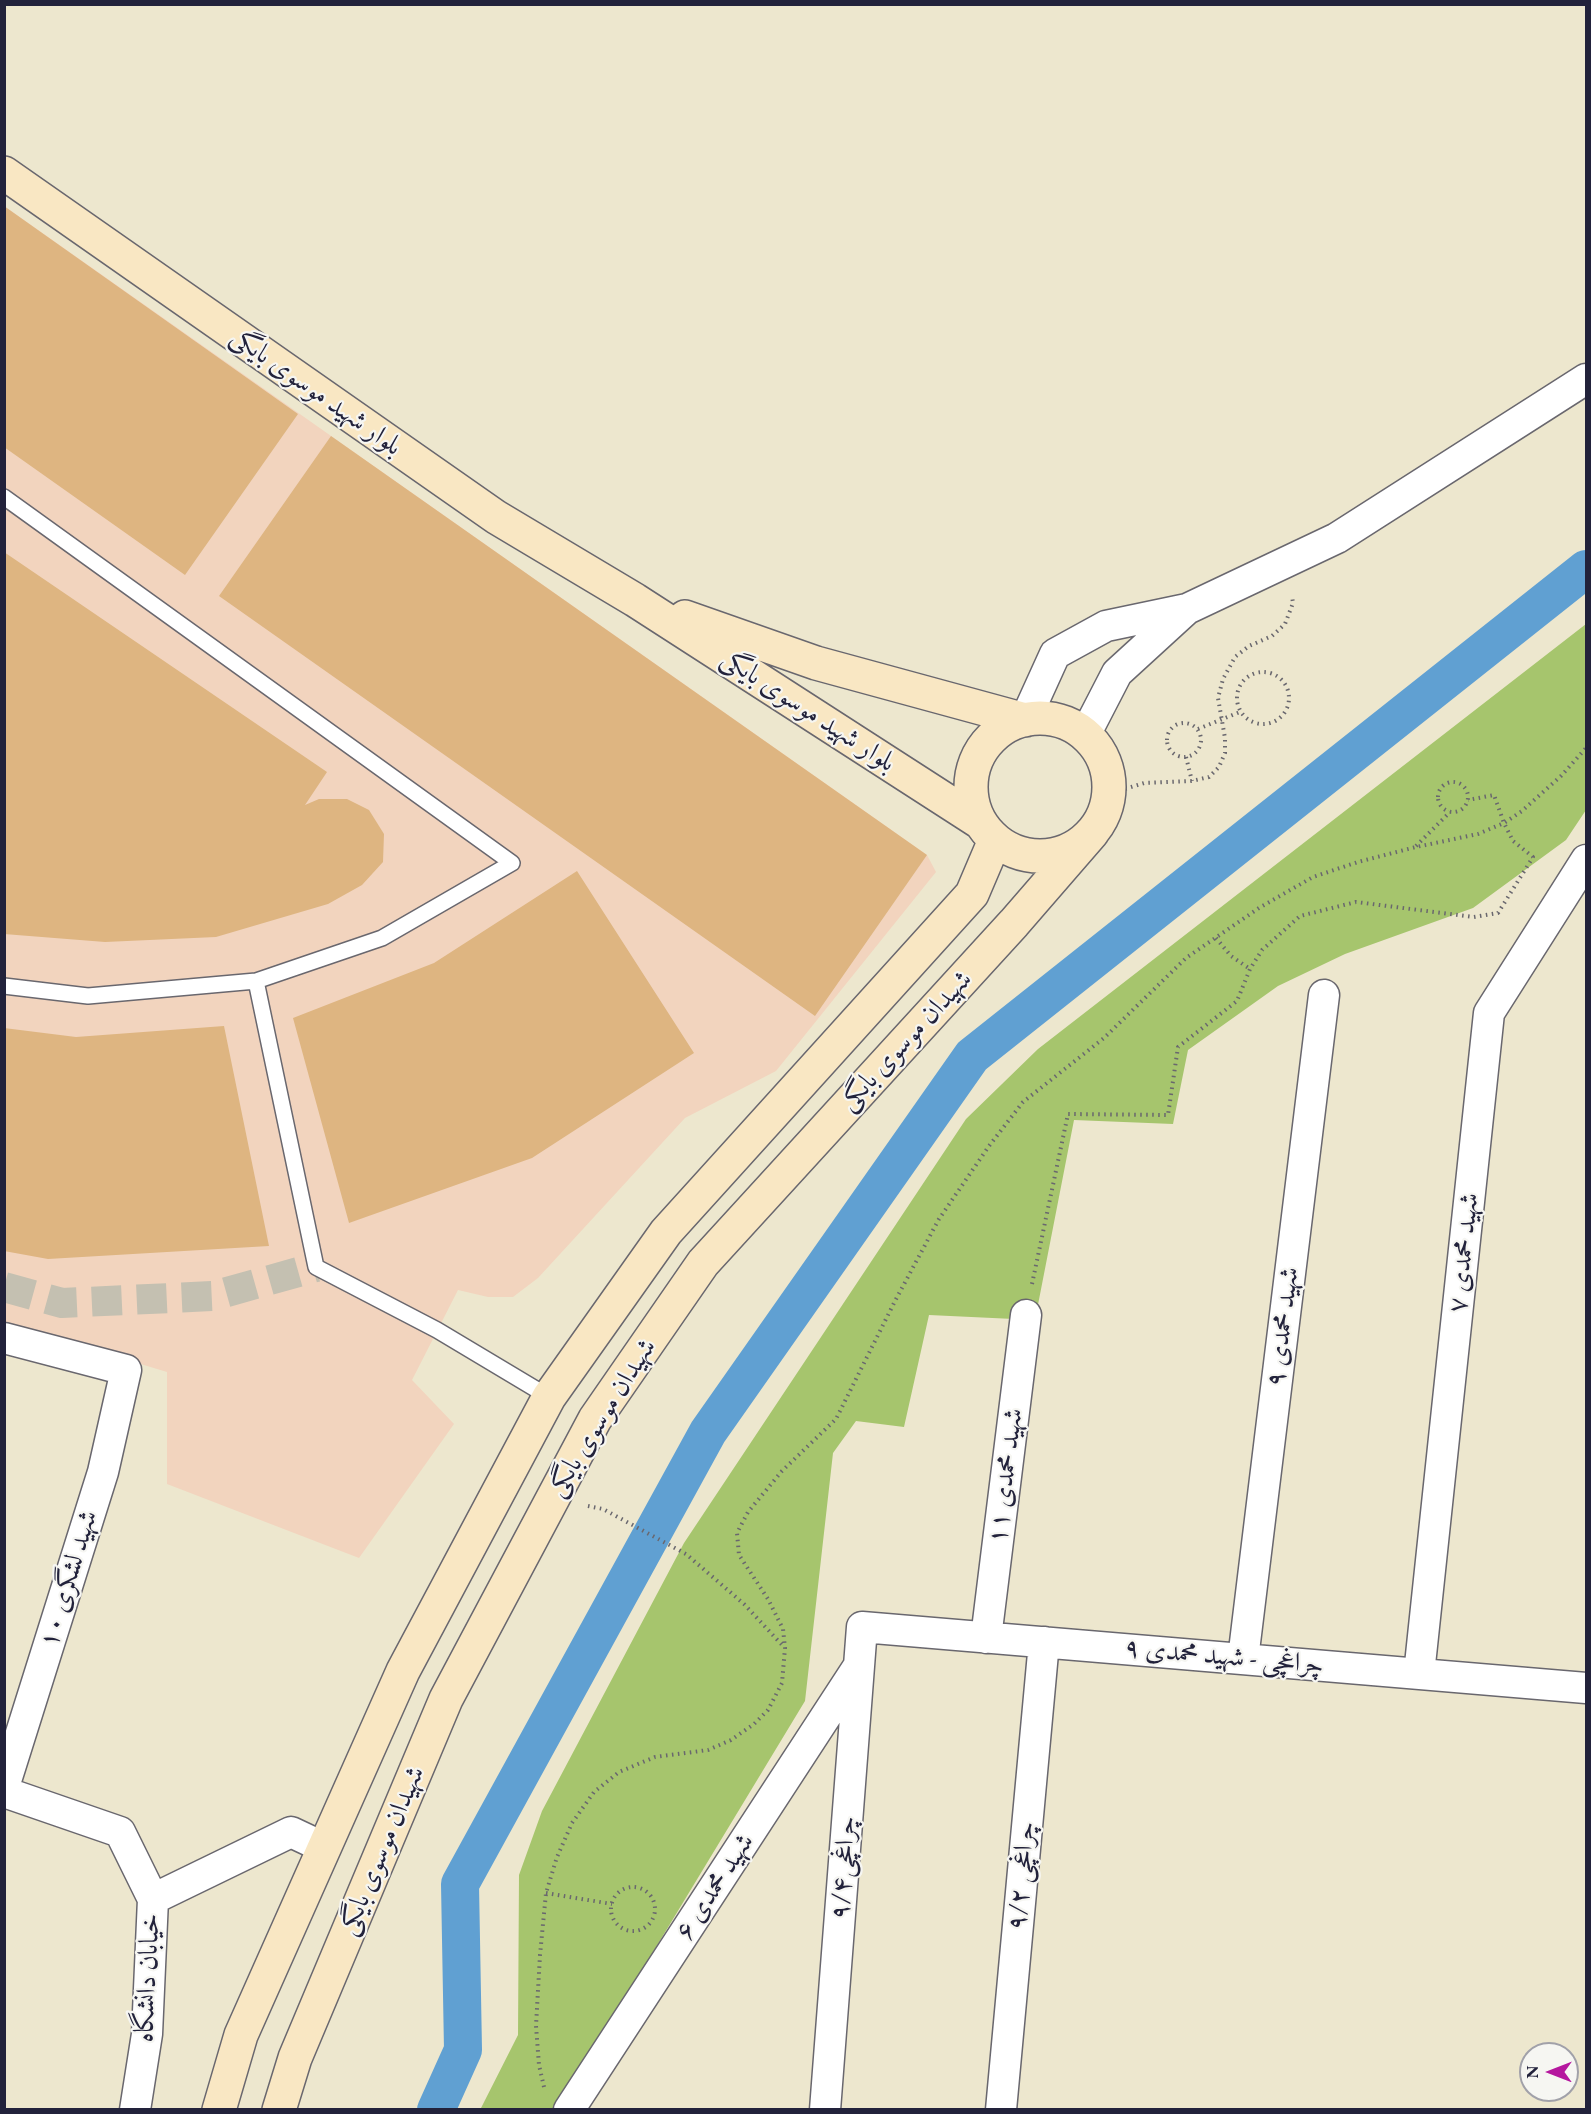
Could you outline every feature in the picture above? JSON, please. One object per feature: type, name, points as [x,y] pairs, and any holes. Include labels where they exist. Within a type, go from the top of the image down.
[{"type":"street","name":"بلوار شهید موسوی بایگی","points":[[4,173],[496,517],[635,600],[988,831]]},
{"type":"street","points":[[1024,720],[1055,654],[1106,626],[1187,609],[1337,538],[1587,379]]},
{"type":"street","name":"بلوار شهید موسوی بایگی","points":[[635,600],[816,663],[1024,720]]},
{"type":"street","points":[[1085,735],[1117,673],[1187,609]]},
{"type":"street","points":[[1046,718],[1067,724],[1085,735],[1099,752],[1107,772],[1108,794],[1103,815],[1092,833],[1075,847],[1055,855],[1034,856],[1012,851],[988,831],[972,803],[971,781],[977,760],[988,742],[1005,728],[1024,720],[1046,718]]},
{"type":"street","name":"شهیدان موسوی بایگی","points":[[219,2109],[241,2035],[403,1671],[549,1397],[666,1232],[972,894],[988,831]]},
{"type":"street","name":"شهیدان موسوی بایگی","points":[[279,2109],[295,2058],[446,1699],[595,1419],[703,1263],[1014,923],[1092,833]]},
{"type":"street","name":"شهید محمدی ۷","points":[[1419,1674],[1489,1013],[1587,860]]},
{"type":"street","name":"شهید محمدی ۹","points":[[1243,1659],[1323,995]]},
{"type":"street","name":"شهید محمدی ۱۱","points":[[986,1638],[1026,1315]]},
{"type":"street","name":"شهید لشگری ۱۰","points":[[4,1338],[126,1370],[103,1472],[4,1787]]},
{"type":"street","name":"۹ چراغچی - شهید محمدی","points":[[862,1627],[1587,1688]]},
{"type":"street","name":"۹/۴چراغچی","points":[[825,2109],[862,1627]]},
{"type":"street","name":"۹/۲ چراغچی","points":[[1000,2109],[1044,1642]]},
{"type":"street","name":"شهید محمدی ۶","points":[[569,2109],[860,1664]]},
{"type":"street","name":"خیابان دانشگاه","points":[[4,1792],[120,1832],[153,1899],[147,2034],[135,2109]]},
{"type":"street","points":[[153,1899],[291,1832],[325,1848]]},
{"type":"lane","points":[[4,497],[512,863],[382,939],[256,981],[88,996],[4,986]]},
{"type":"lane","points":[[256,981],[316,1267],[437,1330],[549,1397]]},
{"type":"path","points":[[1108,794],[1144,783],[1192,781],[1209,777],[1219,767],[1225,753],[1225,738],[1220,720],[1218,698],[1223,679],[1235,657],[1249,646],[1272,636],[1285,624],[1293,603],[1288,561]]},
{"type":"path","points":[[1267,672],[1278,676],[1286,685],[1289,696],[1288,708],[1282,718],[1271,724],[1259,725],[1248,721],[1240,712],[1237,701],[1238,689],[1244,679],[1255,673],[1267,672]]},
{"type":"path","points":[[1198,729],[1240,712]]},
{"type":"path","points":[[1182,722],[1191,723],[1198,729],[1202,738],[1201,747],[1195,754],[1186,757],[1177,756],[1170,750],[1167,742],[1168,733],[1174,726],[1182,722]]},
{"type":"path","points":[[544,2087],[539,2065],[536,2026],[546,1893],[557,1857],[572,1823],[594,1792],[619,1772],[655,1757],[708,1749],[731,1740],[754,1724],[768,1710],[782,1683],[785,1648],[783,1629],[768,1599],[739,1555],[737,1533],[748,1512],[782,1471],[836,1419],[939,1219],[989,1146],[1023,1102],[1104,1038],[1186,958],[1259,908],[1313,877],[1358,862],[1478,834],[1504,823],[1522,811],[1561,776],[1587,748]]},
{"type":"path","points":[[1186,757],[1192,781]]},
{"type":"path","points":[[1448,782],[1456,782],[1463,785],[1468,800],[1465,807],[1458,812],[1450,812],[1443,809],[1438,802],[1438,794],[1441,787],[1448,782]]},
{"type":"path","points":[[1026,1315],[1068,1114],[1168,1115],[1178,1047],[1237,1000],[1250,969],[1262,950],[1300,916],[1356,902],[1474,917],[1498,913],[1533,857],[1514,841],[1504,823],[1494,795],[1468,800]]},
{"type":"path","points":[[1416,847],[1450,812]]},
{"type":"path","points":[[1216,938],[1231,956],[1250,969]]},
{"type":"path","points":[[603,1509],[686,1554],[744,1604],[785,1648]]},
{"type":"path","points":[[633,1887],[643,1889],[651,1895],[655,1904],[655,1913],[651,1923],[643,1929],[633,1931],[624,1929],[616,1923],[612,1914],[612,1904],[616,1895],[624,1889],[633,1887]]},
{"type":"path","points":[[546,1893],[612,1904]]},
{"type":"shaded area","points":[[4,206],[927,855],[936,872],[776,1071],[685,1118],[538,1278],[513,1297],[488,1297],[458,1290],[412,1380],[454,1424],[359,1558],[167,1484],[167,1372],[5,1323]]},
{"type":"green space","points":[[1586,624],[1586,810],[1566,840],[1473,908],[1345,954],[1278,986],[1188,1050],[1173,1124],[1074,1120],[1035,1320],[929,1315],[904,1427],[856,1421],[833,1453],[805,1701],[558,2109],[480,2110],[518,2035],[519,1875],[542,1811],[684,1543],[966,1119],[1038,1049]]},
{"type":"building","points":[[4,206],[298,414],[185,575],[4,447]]},
{"type":"building","points":[[331,436],[927,855],[815,1016],[219,596]]},
{"type":"building","points":[[4,552],[327,772],[305,805],[319,799],[347,799],[369,810],[384,834],[383,862],[362,885],[328,904],[216,937],[105,942],[4,934]]},
{"type":"building","points":[[577,871],[694,1053],[532,1158],[349,1223],[293,1018],[434,963]]},
{"type":"building","points":[[224,1026],[269,1246],[48,1259],[4,1251],[4,1028],[76,1037]]},
{"type":"waterway","points":[[436,2110],[463,2050],[460,1884],[708,1432],[972,1056],[1586,569]]},
{"type":"tunnel","points":[[4,1287],[62,1303],[213,1296],[316,1267]]}]
